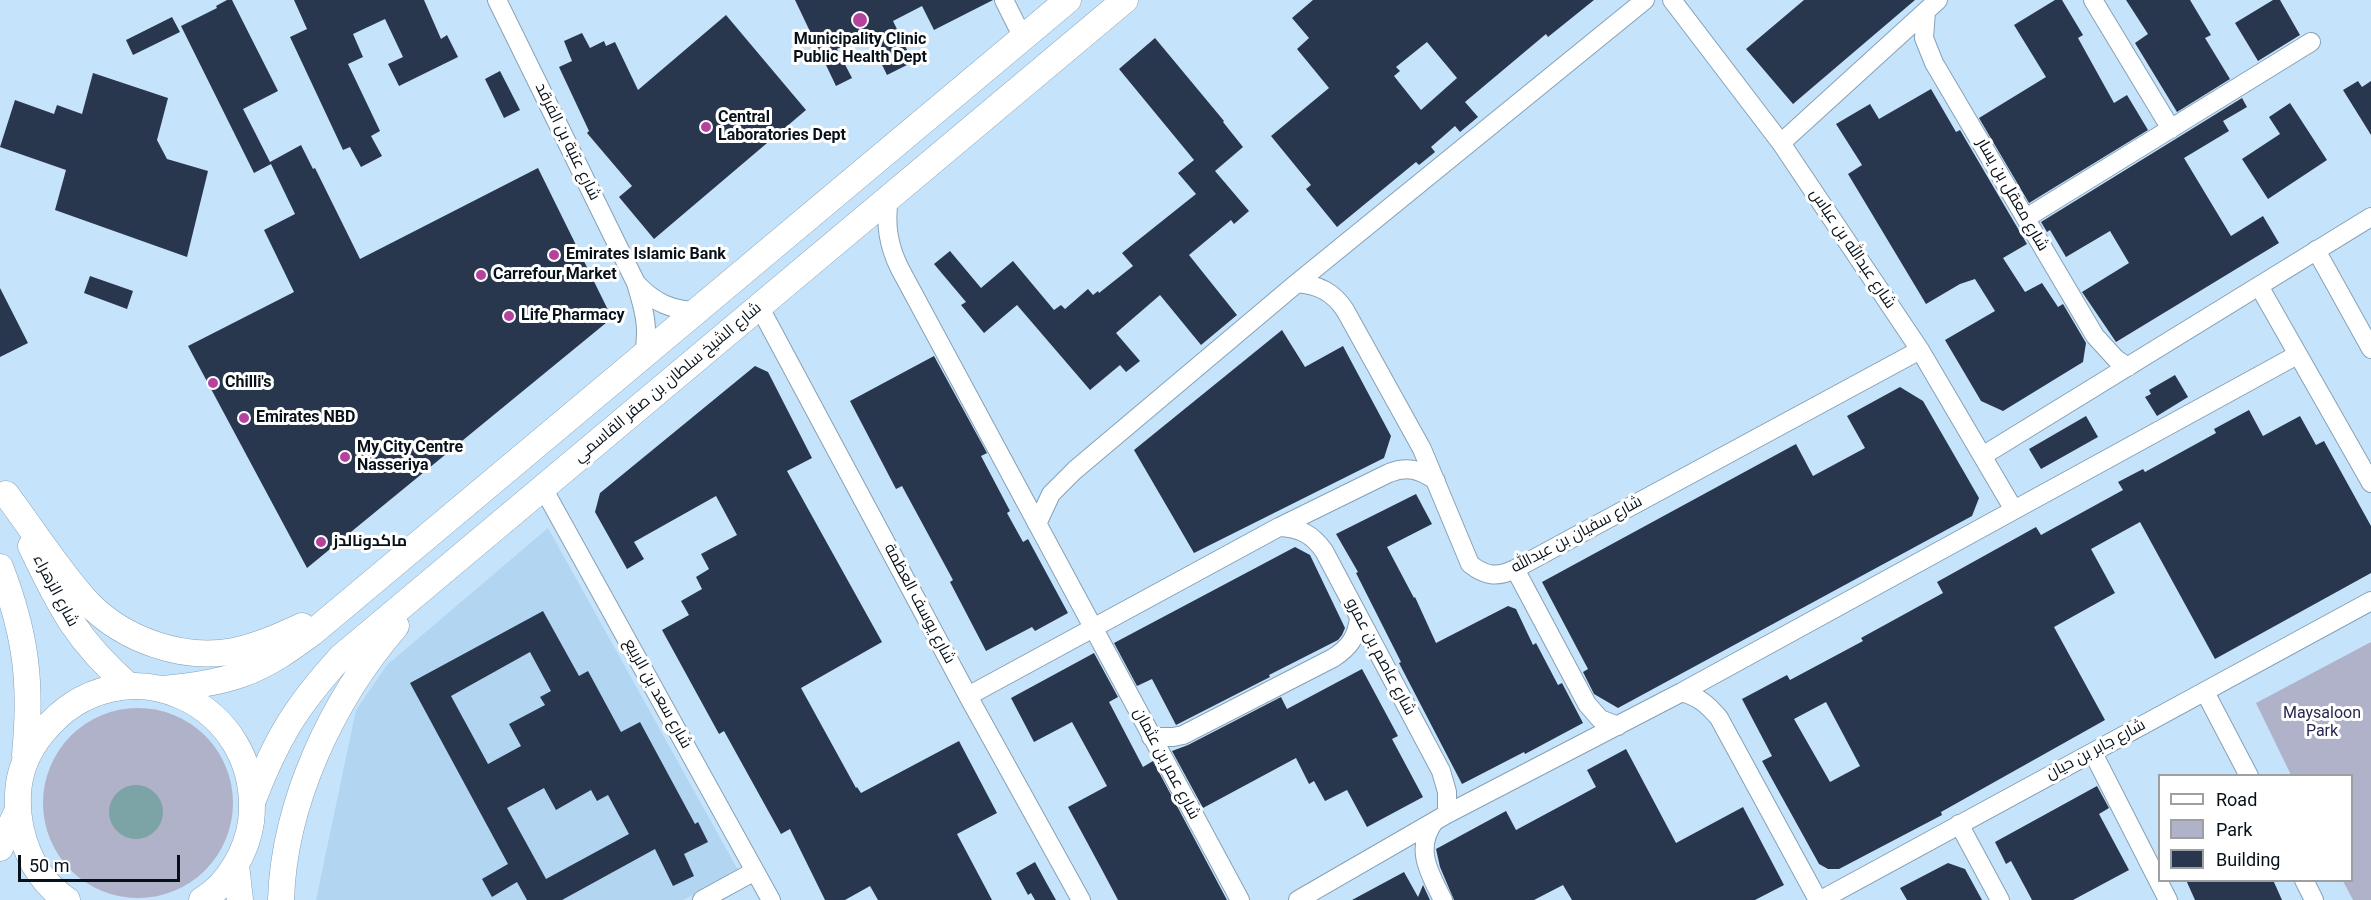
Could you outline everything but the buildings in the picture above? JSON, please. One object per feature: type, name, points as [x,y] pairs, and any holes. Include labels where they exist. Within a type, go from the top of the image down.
[{"type":"main road","points":[[67,900],[58,894],[37,871],[24,843],[15,787],[36,740],[54,718],[76,702],[102,691],[129,686],[163,689],[204,684],[243,674],[279,656],[312,633],[1068,0]]},
{"type":"main road","name":"شارع الشيخ سلطان بن صقر القاسمي","points":[[253,800],[268,760],[288,723],[312,688],[341,657],[1125,0]]},
{"type":"main road","points":[[3,488],[89,604],[113,624],[140,639],[160,646],[201,653],[232,651],[262,644],[344,607]]},
{"type":"main road","name":"شارع الزهراء","points":[[3,488],[67,618],[99,658],[129,686]]},
{"type":"main road","points":[[0,567],[15,606],[26,658],[29,712],[15,787],[0,848]]},
{"type":"main road","points":[[280,900],[287,848],[298,802],[328,728],[375,650],[444,570]]},
{"type":"main road","points":[[163,689],[192,700],[216,718],[236,742],[248,770],[253,800],[249,834],[236,865],[211,895],[202,900]]},
{"type":"main road","points":[[236,865],[240,900]]},
{"type":"street","name":"شارع عتبة بن الفرقد","points":[[497,0],[636,283],[647,320],[647,338],[643,357]]},
{"type":"street","points":[[1004,0],[1023,38]]},
{"type":"street","points":[[1037,524],[1042,508],[1062,481],[1297,284],[1644,0]]},
{"type":"street","name":"شارع عبدالله بن عباس","points":[[1672,0],[1781,142],[1920,350],[1984,455],[2014,510]]},
{"type":"street","points":[[2093,0],[2171,129]]},
{"type":"street","points":[[1781,142],[1932,5]]},
{"type":"street","name":"شارع معقل بن يسار","points":[[1932,5],[1924,38],[1928,51],[2095,336],[2116,359],[2128,366]]},
{"type":"street","points":[[2026,218],[2311,42]]},
{"type":"street","name":"شارع عمر بن عثمان","points":[[890,197],[886,225],[892,252],[1240,900]]},
{"type":"street","points":[[1984,455],[2371,217]]},
{"type":"street","points":[[2316,250],[2371,349]]},
{"type":"street","name":"شارع عتبة بن الفرقد","points":[[636,283],[648,296],[663,305],[679,310],[696,311]]},
{"type":"street","name":"شارع سفيان بن عبدالله","points":[[1297,284],[1312,284],[1326,290],[1345,310],[1412,429],[1470,564],[1480,572],[1492,576],[1505,574],[1515,569],[1920,350]]},
{"type":"street","points":[[2259,286],[2371,483]]},
{"type":"street","name":"شارع يوسف العظمة","points":[[759,306],[968,696],[1081,900]]},
{"type":"street","points":[[1298,900],[1440,818],[1682,692],[2297,355]]},
{"type":"street","points":[[968,696],[1279,527],[1401,469],[1414,469],[1426,473],[1436,481]]},
{"type":"street","name":"شارع سعد بن الربيع","points":[[543,488],[771,900]]},
{"type":"street","name":"شارع عاصم بن عمرو","points":[[1279,527],[1293,527],[1305,532],[1324,550],[1441,771],[1447,792],[1440,818]]},
{"type":"street","points":[[1515,569],[1587,704],[1600,719],[1618,726]]},
{"type":"street","name":"شارع جابر بن حيان","points":[[1820,900],[2371,601]]},
{"type":"street","points":[[1151,737],[1183,735],[1333,658],[1352,642],[1358,631],[1359,618]]},
{"type":"street","points":[[1682,692],[1697,697],[1710,706],[1719,718],[1820,900]]},
{"type":"street","points":[[2205,692],[2248,774]]},
{"type":"street","points":[[2093,753],[2158,880]]},
{"type":"street","points":[[1440,818],[1427,831],[1423,856],[1426,868],[1443,900]]},
{"type":"street","points":[[1959,824],[2000,900]]},
{"type":"street","points":[[702,900],[755,872]]},
{"type":"street","points":[[2159,882],[2168,900]]},
{"type":"street","points":[[2305,882],[2314,900]]},
{"type":"shaded area","points":[[548,528],[738,870],[683,900],[316,900],[356,710],[387,665]]},
{"type":"shaded area","points":[[131,785],[141,785],[155,793],[161,802],[163,812],[161,822],[155,831],[141,839],[131,839],[114,827],[109,817],[109,807],[121,790]]},
{"type":"green space","name":"Maysaloon Park","points":[[2371,642],[2371,900],[2353,900],[2344,882],[2353,882],[2353,774],[2291,774],[2256,703]]},
{"type":"green space","points":[[147,708],[175,715],[206,735],[226,766],[232,784],[232,822],[226,840],[206,871],[175,891],[157,897],[129,898],[119,897],[93,887],[77,877],[64,864],[50,840],[44,822],[43,794],[44,784],[54,758],[64,742],[77,729],[101,715],[119,709]]},
{"type":"place","name":"Municipality Clinic Public Health Dept","points":[[860,20]]},
{"type":"place","name":"Central Laboratories Dept","points":[[706,127]]},
{"type":"place","name":"Emirates Islamic Bank","points":[[554,255]]},
{"type":"place","name":"Carrefour Market","points":[[481,275]]},
{"type":"place","name":"Life Pharmacy","points":[[509,316]]},
{"type":"place","name":"Chilli's","points":[[213,383]]},
{"type":"place","name":"Emirates NBD","points":[[244,418]]},
{"type":"place","name":"My City Centre Nasseriya","points":[[345,457]]},
{"type":"place","name":"ماكدونالدز","points":[[321,542]]}]
